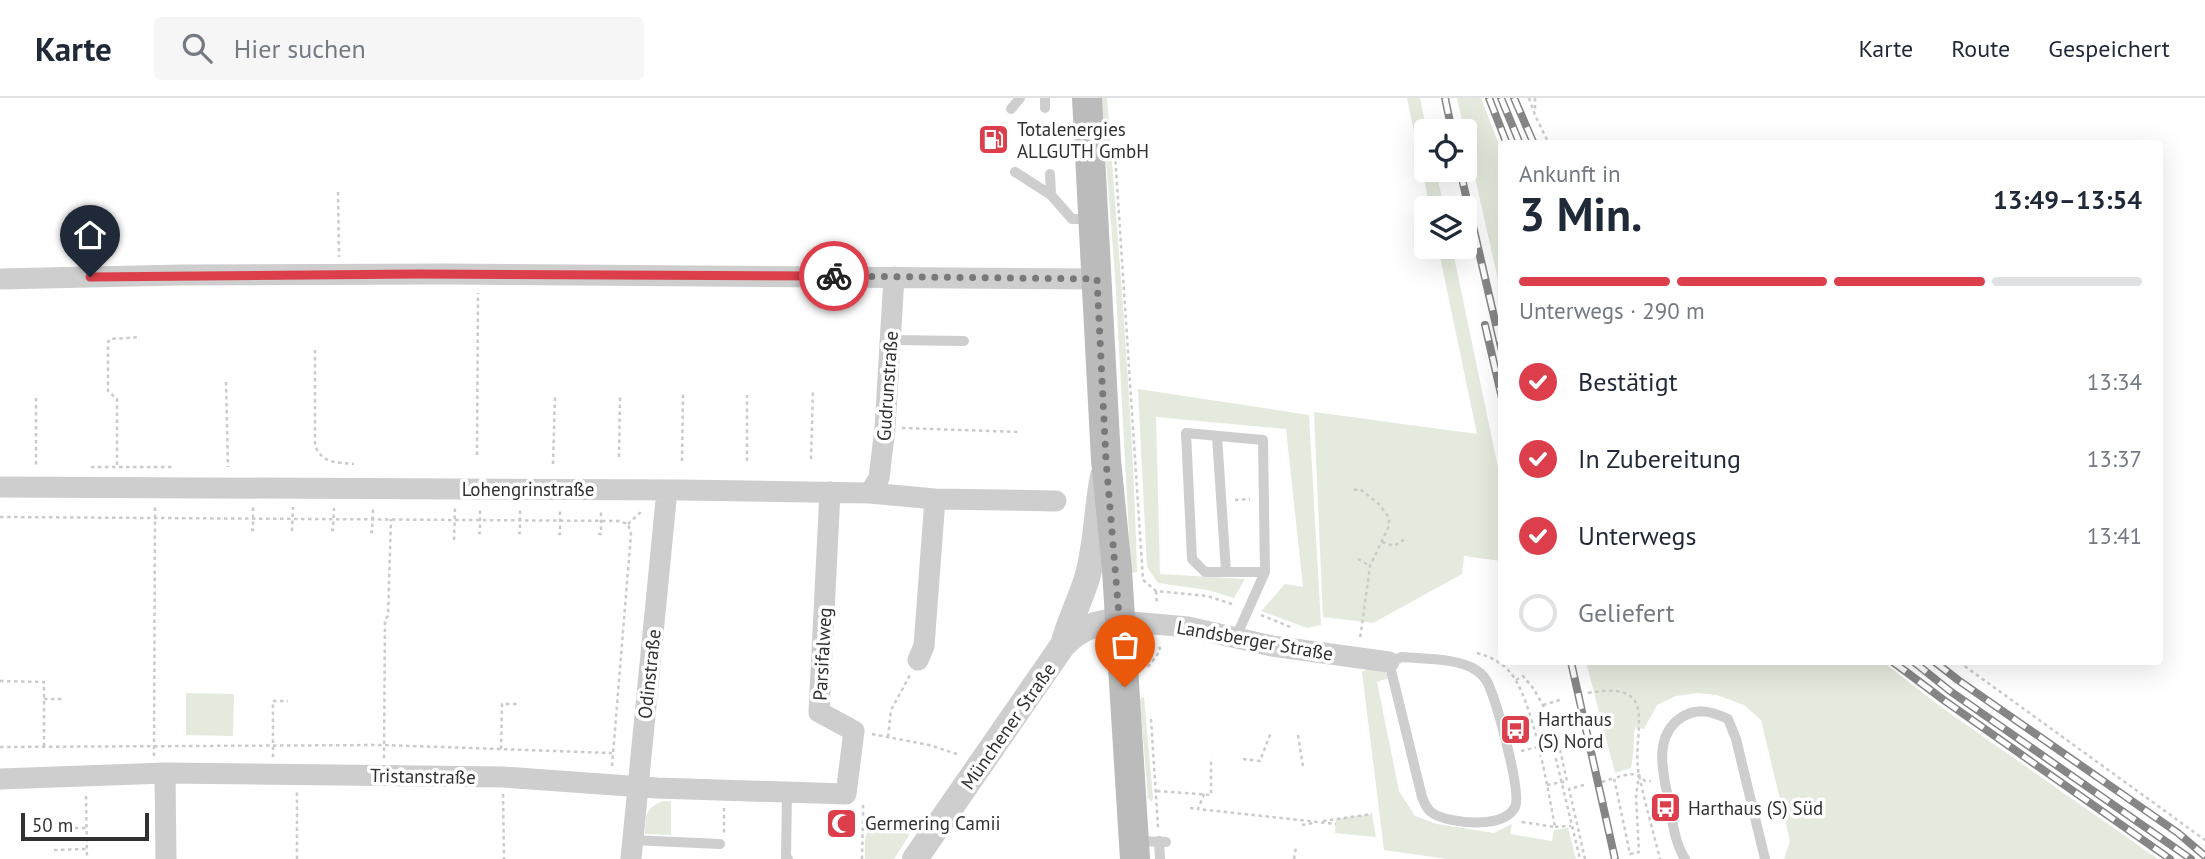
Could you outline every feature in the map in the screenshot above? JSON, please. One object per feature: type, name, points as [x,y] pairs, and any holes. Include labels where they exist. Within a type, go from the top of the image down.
[{"type":"main road","points":[[1087,98],[1106,460],[1120,621],[1148,846]]},
{"type":"street","points":[[0,279],[340,274],[1097,279]]},
{"type":"street","name":"Gudrunstraße","points":[[870,493],[879,478],[885,428],[894,277]]},
{"type":"street","points":[[1063,645],[1087,579],[1106,460]]},
{"type":"street","name":"Lohengrinstraße","points":[[0,487],[293,486],[830,492],[934,499],[1056,501]]},
{"type":"street","name":"Odinstraße","points":[[632,850],[667,490]]},
{"type":"street","name":"Parsifalweg","points":[[830,492],[819,712],[854,731],[846,794]]},
{"type":"street","points":[[919,660],[928,604],[934,499]]},
{"type":"street","name":"Landsberger Straße","points":[[1120,621],[1188,627],[1272,646],[1389,662]]},
{"type":"street","name":"Münchener Straße","points":[[915,859],[1063,645],[1075,633],[1090,625],[1120,621]]},
{"type":"street","points":[[159,773],[166,859]]},
{"type":"street","name":"Tristanstraße","points":[[0,779],[159,773],[503,777],[724,791],[846,794]]},
{"type":"lane","points":[[1011,108],[1020,98]]},
{"type":"lane","points":[[1015,172],[1051,195],[1072,219],[1093,220]]},
{"type":"lane","points":[[1050,174],[1051,195]]},
{"type":"lane","points":[[892,340],[964,341]]},
{"type":"lane","points":[[1236,637],[1265,572],[1263,440],[1186,433],[1192,559],[1205,572],[1265,572]]},
{"type":"lane","points":[[1217,436],[1226,572]]},
{"type":"lane","points":[[1402,657],[1436,660],[1467,665],[1481,674],[1489,685],[1504,732],[1516,794],[1515,807],[1503,819],[1488,823],[1449,819],[1437,816],[1427,809],[1389,662],[1402,657]]},
{"type":"lane","points":[[1685,859],[1678,847],[1662,765],[1664,739],[1673,723],[1687,714],[1709,710],[1728,719],[1736,739],[1765,859]]},
{"type":"lane","points":[[787,792],[788,859]]},
{"type":"lane","points":[[632,850],[722,844]]},
{"type":"lane","points":[[1148,846],[1160,859]]},
{"type":"path","points":[[1529,98],[1547,140]]},
{"type":"path","points":[[1535,98],[1535,115]]},
{"type":"path","points":[[1115,148],[1143,580],[1156,591],[1207,596],[1302,630]]},
{"type":"path","points":[[338,192],[340,274]]},
{"type":"path","points":[[477,454],[478,274]]},
{"type":"path","points":[[118,486],[117,399],[108,391],[108,342],[110,338],[140,337]]},
{"type":"path","points":[[315,350],[315,446],[319,455],[327,461],[354,464]]},
{"type":"path","points":[[226,382],[228,467]]},
{"type":"path","points":[[811,459],[813,390]]},
{"type":"path","points":[[682,461],[683,393]]},
{"type":"path","points":[[747,394],[747,461]]},
{"type":"path","points":[[553,464],[555,396]]},
{"type":"path","points":[[620,396],[620,457]]},
{"type":"path","points":[[36,398],[36,467]]},
{"type":"path","points":[[885,428],[1021,432]]},
{"type":"path","points":[[155,486],[154,747],[159,773]]},
{"type":"path","points":[[251,530],[253,486]]},
{"type":"path","points":[[291,530],[293,486]]},
{"type":"path","points":[[331,530],[334,487]]},
{"type":"path","points":[[370,532],[374,487]]},
{"type":"path","points":[[454,540],[455,489]]},
{"type":"path","points":[[478,533],[480,489]]},
{"type":"path","points":[[518,533],[520,489]]},
{"type":"path","points":[[558,534],[560,489]]},
{"type":"path","points":[[598,534],[601,534],[601,489]]},
{"type":"path","points":[[1354,490],[1360,489],[1380,505],[1389,518],[1389,526],[1370,566],[1360,639],[1370,641]]},
{"type":"path","points":[[0,517],[619,521],[628,524],[631,534],[610,783]]},
{"type":"path","points":[[383,775],[385,619],[388,616],[391,519]]},
{"type":"path","points":[[1382,542],[1394,545],[1405,539]]},
{"type":"path","points":[[1358,558],[1370,566]]},
{"type":"path","points":[[1469,652],[1498,661]]},
{"type":"path","points":[[919,660],[891,710],[888,737],[984,762]]},
{"type":"path","points":[[1502,665],[1516,680],[1527,708],[1555,827]]},
{"type":"path","points":[[1963,665],[2205,839]]},
{"type":"path","points":[[1516,680],[1523,676],[1543,705],[1580,859]]},
{"type":"path","points":[[0,681],[44,682],[44,746]]},
{"type":"path","points":[[1588,692],[1612,688],[1631,698],[1636,704],[1640,718],[1636,797],[1639,852],[1630,854],[1614,778]]},
{"type":"path","points":[[44,699],[65,699]]},
{"type":"path","points":[[1543,705],[1560,700]]},
{"type":"path","points":[[273,774],[273,701],[288,701]]},
{"type":"path","points":[[501,749],[502,704],[517,704]]},
{"type":"path","points":[[1148,846],[1157,791],[1150,708]]},
{"type":"path","points":[[1243,759],[1260,761],[1271,732]]},
{"type":"path","points":[[1297,735],[1303,766]]},
{"type":"path","points":[[0,747],[384,745],[612,752]]},
{"type":"path","points":[[1546,785],[1567,780],[1560,750],[1575,746]]},
{"type":"path","points":[[1157,791],[1211,794],[1211,758]]},
{"type":"path","points":[[1602,782],[1633,773],[1639,774]]},
{"type":"path","points":[[297,774],[297,859]]},
{"type":"path","points":[[1639,774],[1660,859]]},
{"type":"path","points":[[85,775],[87,859]]},
{"type":"path","points":[[503,777],[504,859]]},
{"type":"path","points":[[1584,785],[1569,789],[1585,859]]},
{"type":"path","points":[[722,844],[724,791]]},
{"type":"path","points":[[846,794],[863,801],[862,859]]},
{"type":"path","points":[[1198,809],[1204,794]]},
{"type":"path","points":[[1515,807],[1522,822],[1555,827],[1571,826]]},
{"type":"path","points":[[1191,808],[1336,824]]},
{"type":"path","points":[[1302,825],[1372,814]]},
{"type":"path","points":[[863,818],[930,837]]},
{"type":"path","points":[[68,828],[86,828]]},
{"type":"path","points":[[1294,859],[1296,847]]},
{"type":"path","points":[[54,850],[87,849]]},
{"type":"shaded area","points":[[1101,98],[1107,98],[1129,394],[1137,572],[1131,573],[1115,274]]},
{"type":"shaded area","points":[[1407,98],[1420,98],[1424,119],[1414,119],[1414,131]]},
{"type":"shaded area","points":[[1457,98],[1481,98],[1498,142],[1498,280],[1476,182],[1477,119],[1462,119]]},
{"type":"shaded area","points":[[1425,182],[1439,182],[1441,196],[1427,196]]},
{"type":"shaded area","points":[[1441,259],[1455,259],[1498,468],[1498,561],[1464,556],[1462,574],[1373,623],[1323,617],[1314,412],[1477,434]]},
{"type":"shaded area","points":[[1138,389],[1309,415],[1321,625],[1307,628],[1261,611],[1285,584],[1303,587],[1286,429],[1156,417],[1160,574],[1245,579],[1234,598],[1208,590],[1158,583],[1147,567]]},
{"type":"shaded area","points":[[1587,665],[1887,665],[1941,707],[2158,859],[1784,859],[1790,841],[1761,720],[1744,705],[1717,695],[1698,693],[1676,696],[1657,705],[1644,729],[1635,727],[1631,768],[1615,773]]},
{"type":"shaded area","points":[[1371,667],[1385,670],[1388,678],[1377,682],[1399,791],[1415,816],[1437,824],[1494,833],[1512,824],[1510,834],[1552,841],[1554,830],[1568,828],[1576,859],[1447,859],[1384,850],[1362,672]]},
{"type":"shaded area","points":[[186,693],[234,694],[233,736],[186,735]]},
{"type":"shaded area","points":[[1144,697],[1152,802],[1148,798],[1140,701]]},
{"type":"shaded area","points":[[663,801],[671,801],[671,835],[645,834],[647,813]]},
{"type":"shaded area","points":[[1372,814],[1376,837],[1335,833],[1336,819]]},
{"type":"shaded area","points":[[874,826],[910,834],[894,859],[865,859],[866,836]]},
{"type":"railway","points":[[1445,98],[1449,119]]},
{"type":"railway","points":[[1489,98],[1505,140]]},
{"type":"railway","points":[[1501,98],[1518,140]]},
{"type":"railway","points":[[1514,98],[1532,140]]},
{"type":"railway","points":[[1463,182],[1498,334]]},
{"type":"railway","points":[[1485,325],[1498,381]]},
{"type":"railway","points":[[1572,665],[1615,859]]},
{"type":"railway","points":[[1897,665],[2170,859]]},
{"type":"railway","points":[[1918,665],[1950,691],[2191,859]]},
{"type":"railway","points":[[1939,665],[2178,833],[2205,856]]},
{"type":"way so far","points":[[834,276],[1097,279],[1106,460],[1125,687]]},
{"type":"place","name":"Totalenergies ALLGUTH GmbH","points":[[994,140]]},
{"type":"place","name":"Harthaus (S) Nord","points":[[1515,730]]},
{"type":"place","name":"Harthaus (S) Süd","points":[[1665,808]]},
{"type":"place","name":"Germering Camii","points":[[842,823]]},
{"type":"route","points":[[90,277],[417,274],[834,276]]}]
